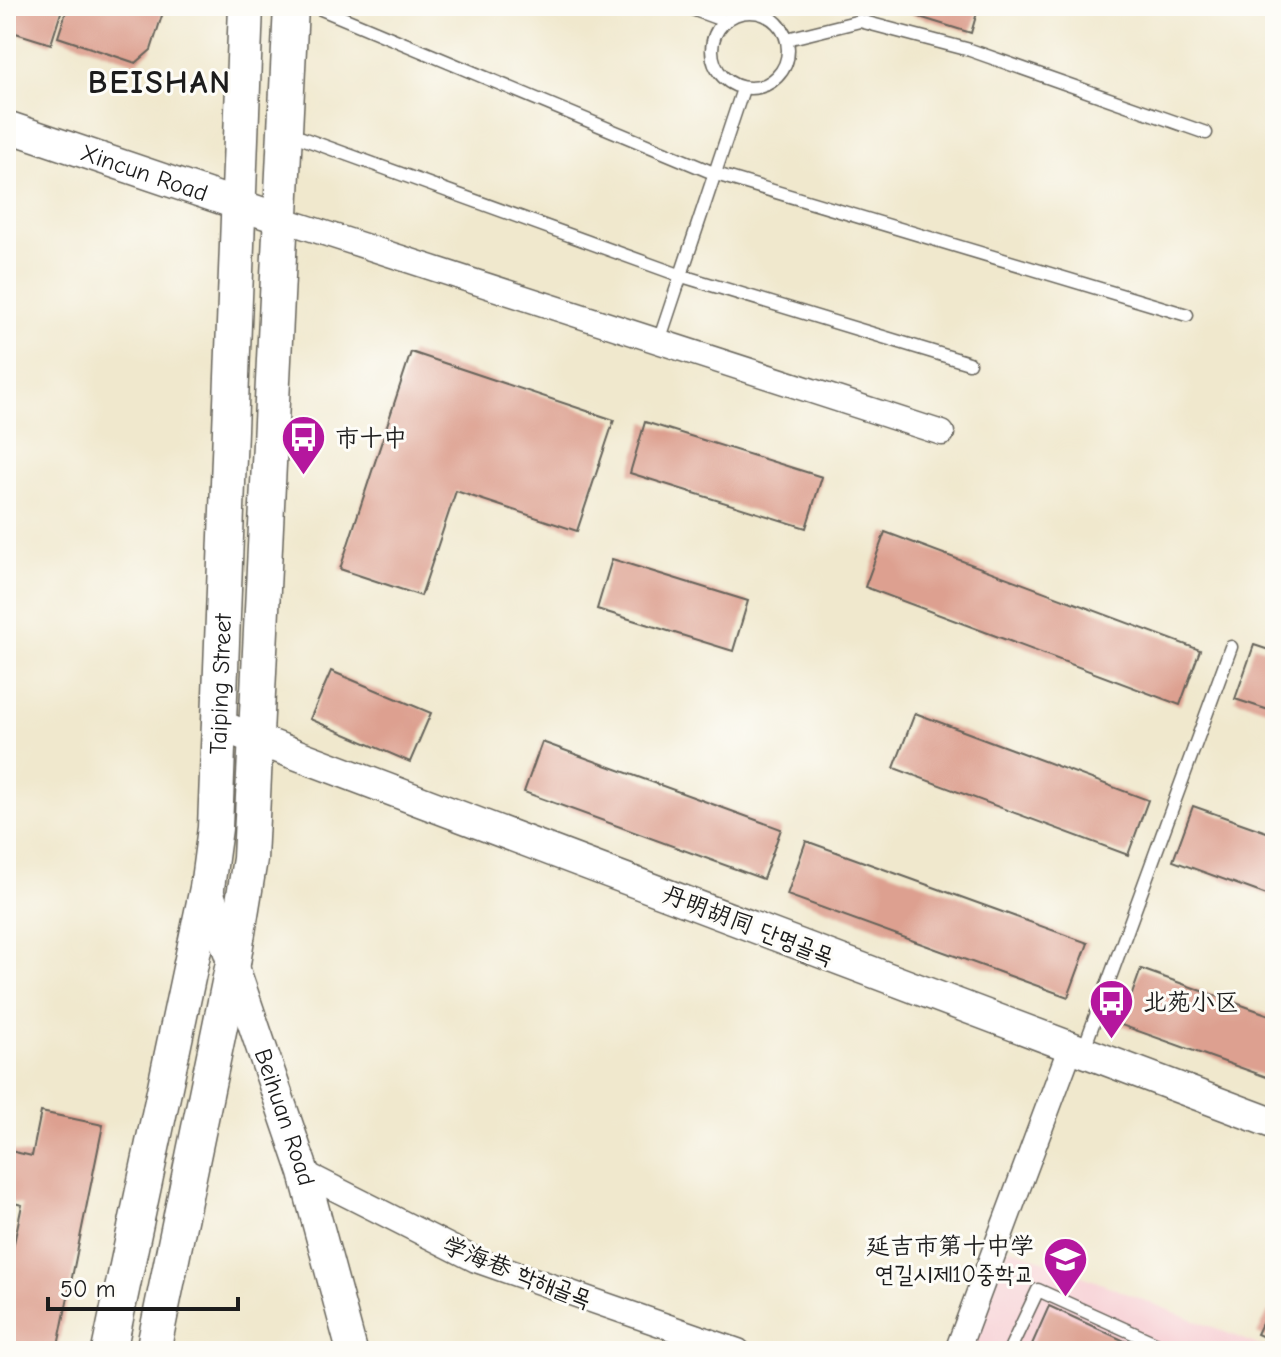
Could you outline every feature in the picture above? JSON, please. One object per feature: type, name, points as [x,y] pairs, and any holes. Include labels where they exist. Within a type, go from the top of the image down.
[{"type":"main road","name":"Taiping Street","points":[[109,1351],[207,888],[215,828],[246,6]]},
{"type":"main road","name":"Taiping Street","points":[[153,1351],[233,963],[250,859],[291,6]]},
{"type":"street","name":"Xincun Road","points":[[6,126],[281,219]]},
{"type":"street","points":[[281,219],[942,433]]},
{"type":"street","name":"丹明胡同 단명골목","points":[[221,726],[1275,1124]]},
{"type":"street","name":"Beihuan Road","points":[[207,888],[304,1173],[352,1351]]},
{"type":"street","points":[[957,1351],[1077,1048]]},
{"type":"street","name":"学海巷 학해골목","points":[[304,1173],[476,1260],[738,1351]]},
{"type":"lane","points":[[314,6],[716,174],[1187,315]]},
{"type":"lane","points":[[684,6],[725,21]]},
{"type":"lane","points":[[771,11],[787,39],[789,52],[780,76],[757,89],[743,89],[722,77],[712,54],[717,30],[725,21],[747,12],[771,11]]},
{"type":"lane","points":[[787,39],[860,21],[970,50],[1206,133]]},
{"type":"lane","points":[[659,341],[743,89]]},
{"type":"lane","points":[[285,132],[682,276],[969,363]]},
{"type":"lane","points":[[1077,1048],[1231,647]]},
{"type":"lane","points":[[1009,1351],[1038,1290],[1173,1351]]},
{"type":"shaded area","name":"延吉市第十中学 연길시제10중학교","points":[[1009,1247],[1273,1351],[970,1351]]},
{"type":"building","points":[[6,6],[63,6],[51,44],[6,30]]},
{"type":"building","points":[[68,6],[165,6],[151,50],[136,63],[58,37]]},
{"type":"building","points":[[884,6],[979,6],[971,33]]},
{"type":"building","points":[[411,352],[614,420],[577,531],[456,491],[421,596],[340,569]]},
{"type":"building","points":[[645,422],[822,477],[806,528],[630,473]]},
{"type":"building","points":[[885,532],[1200,650],[1180,705],[865,587]]},
{"type":"building","points":[[612,559],[748,601],[733,651],[597,609]]},
{"type":"building","points":[[1254,645],[1275,652],[1275,712],[1235,699]]},
{"type":"building","points":[[331,671],[431,713],[410,762],[310,719]]},
{"type":"building","points":[[915,713],[1148,800],[1128,855],[894,768]]},
{"type":"building","points":[[542,742],[781,829],[763,879],[524,792]]},
{"type":"building","points":[[1193,806],[1275,835],[1275,898],[1173,861]]},
{"type":"building","points":[[806,841],[1088,943],[1068,997],[787,895]]},
{"type":"building","points":[[1141,969],[1275,1017],[1275,1080],[1121,1025]]},
{"type":"building","points":[[41,1112],[103,1125],[57,1351],[6,1351],[6,1281],[22,1205],[6,1201],[6,1150],[32,1156]]},
{"type":"building","points":[[1049,1306],[1146,1351],[1029,1351]]},
{"type":"building","points":[[1268,1311],[1275,1314],[1275,1342],[1257,1334]]},
{"type":"place","name":"市十中","points":[[304,477]]},
{"type":"place","name":"北苑小区","points":[[1112,1041]]},
{"type":"place","name":"延吉市第十中学 연길시제10중학교","points":[[1065,1299]]},
{"type":"district","name":"BEISHAN","points":[[160,82]]}]
